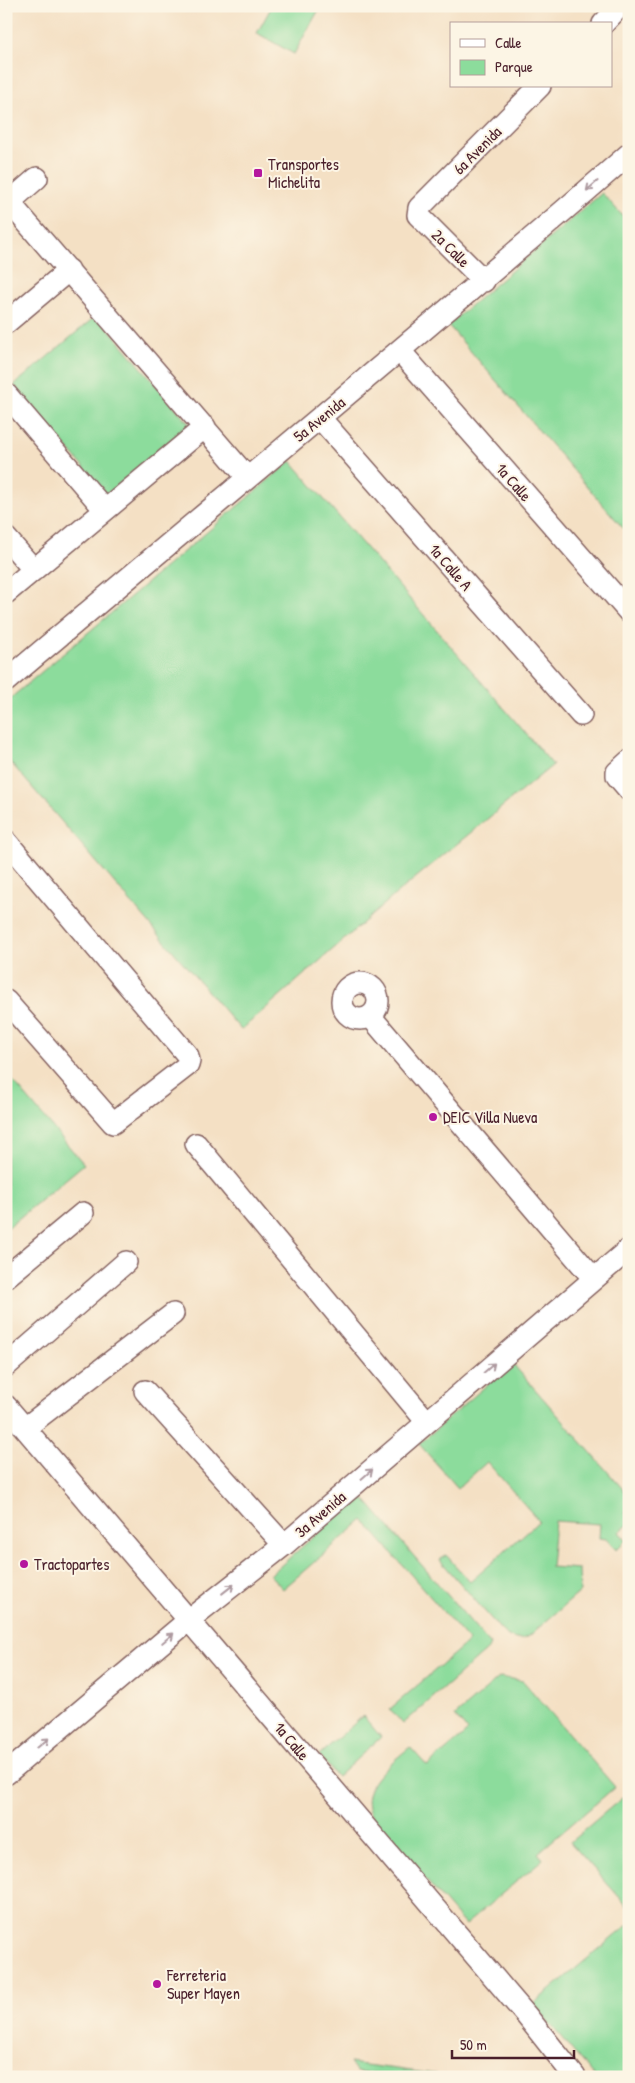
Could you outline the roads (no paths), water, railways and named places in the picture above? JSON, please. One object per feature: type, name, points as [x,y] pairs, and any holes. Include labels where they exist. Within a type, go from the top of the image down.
[{"type":"street","points":[[605,22],[620,6]]},
{"type":"street","name":"6a Avenida","points":[[418,215],[419,208],[538,88]]},
{"type":"street","name":"5a Avenida","points":[[6,681],[247,477],[484,281],[629,154]]},
{"type":"street","points":[[37,178],[8,203],[69,270],[247,477]]},
{"type":"street","name":"2a Calle","points":[[418,215],[484,281]]},
{"type":"street","points":[[6,323],[69,270]]},
{"type":"street","name":"1a Calle","points":[[400,352],[629,612]]},
{"type":"street","points":[[6,394],[105,510]]},
{"type":"street","name":"1a Calle A","points":[[320,418],[581,715]]},
{"type":"street","points":[[6,593],[205,427]]},
{"type":"street","points":[[6,538],[34,570]]},
{"type":"street","points":[[629,761],[617,772],[617,776],[629,790]]},
{"type":"street","points":[[6,841],[188,1056],[188,1064],[112,1124],[6,1002]]},
{"type":"street","points":[[371,1016],[594,1278]]},
{"type":"street","points":[[196,1144],[427,1422]]},
{"type":"street","points":[[6,1277],[84,1213]]},
{"type":"street","name":"3a Avenida","points":[[6,1774],[190,1619],[284,1545],[629,1249]]},
{"type":"street","points":[[6,1366],[126,1262]]},
{"type":"street","points":[[24,1428],[173,1314]]},
{"type":"street","points":[[145,1391],[284,1545]]},
{"type":"street","name":"1a Calle","points":[[6,1406],[190,1619],[526,2016],[575,2077]]},
{"type":"place","name":"Transportes Michelita","points":[[258,173]]},
{"type":"place","name":"DEIC Villa Nueva","points":[[433,1117]]},
{"type":"place","name":"Tractopartes","points":[[24,1564]]},
{"type":"place","name":"Ferreteria Super Mayen","points":[[157,1984]]}]
